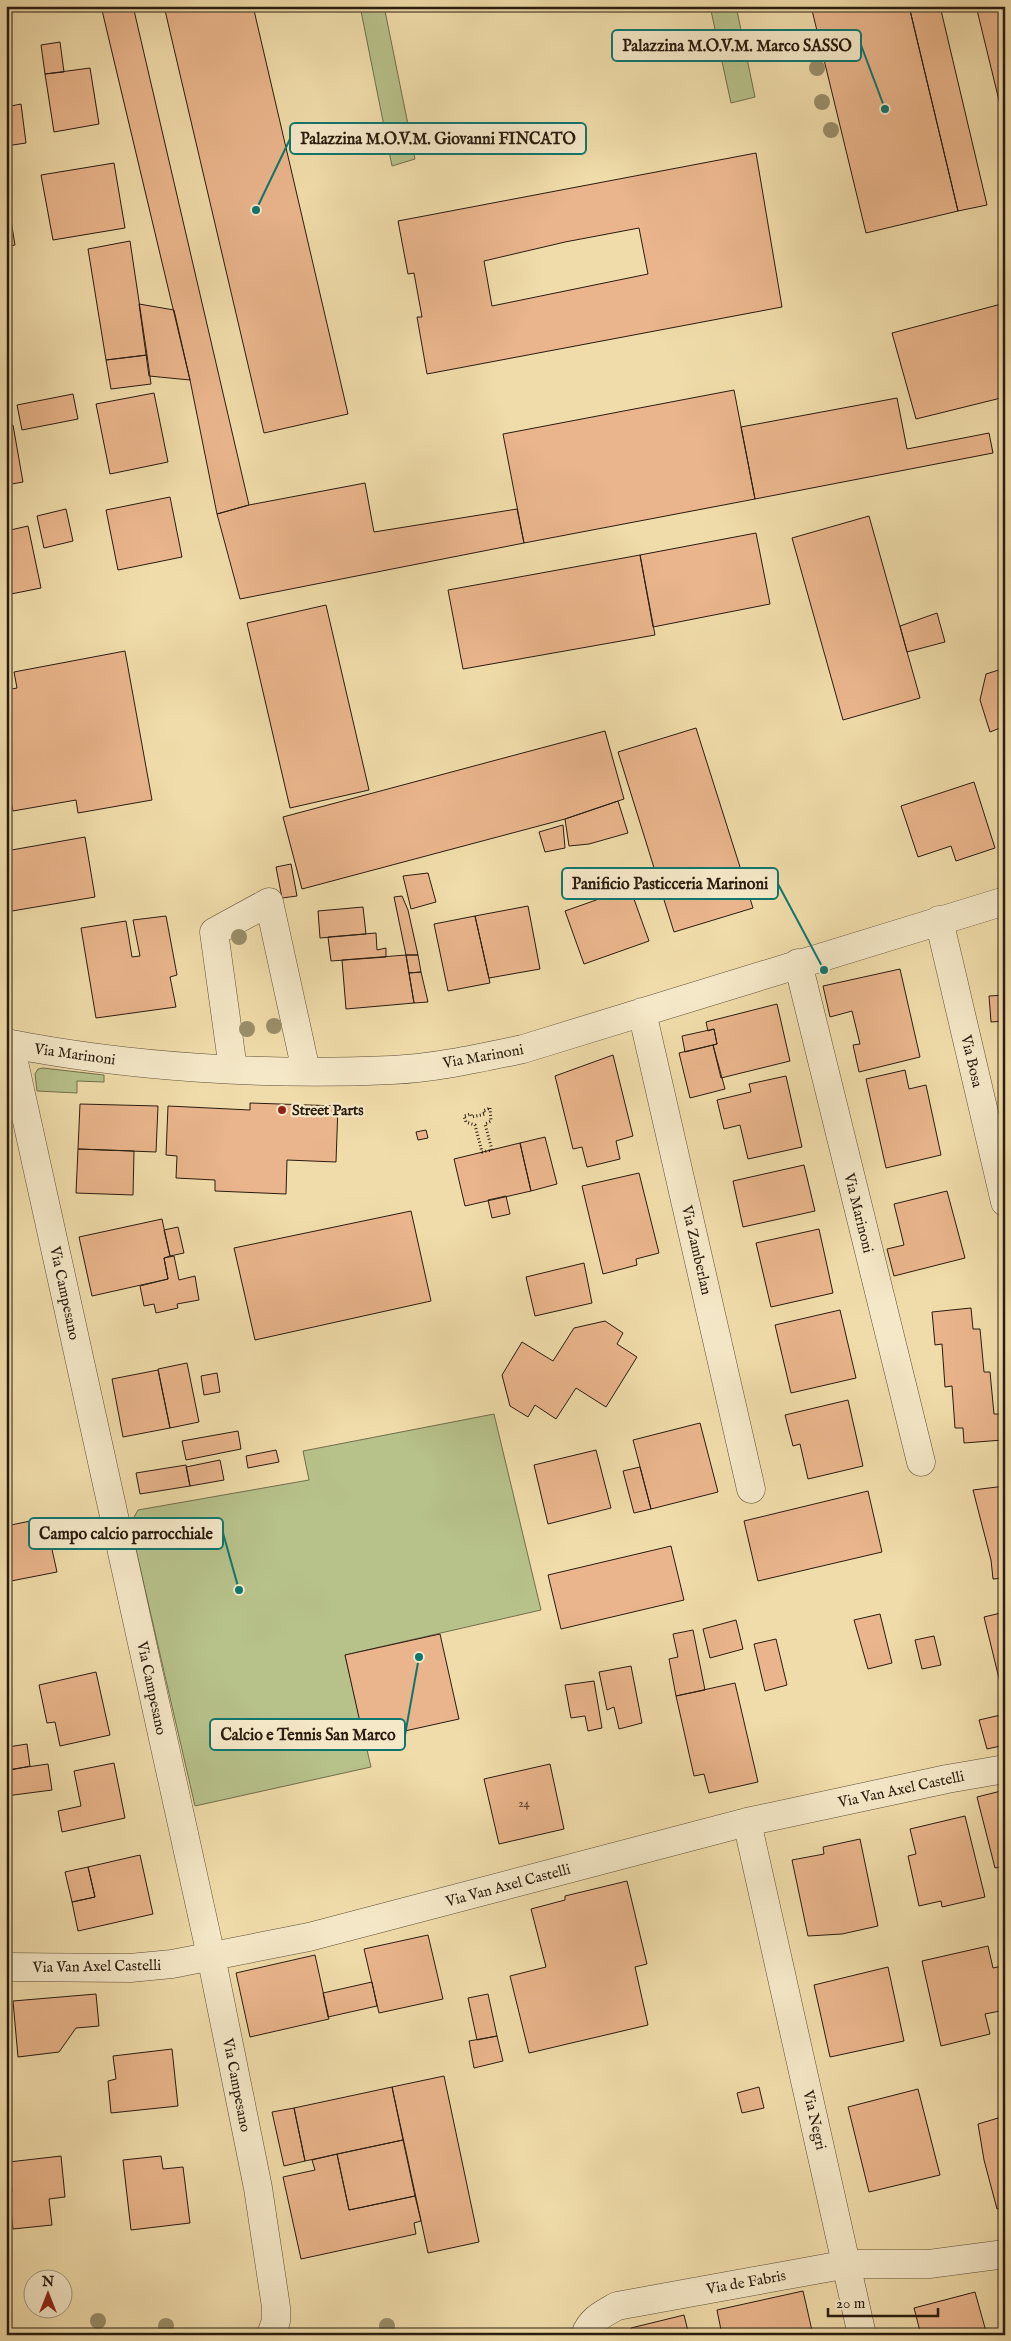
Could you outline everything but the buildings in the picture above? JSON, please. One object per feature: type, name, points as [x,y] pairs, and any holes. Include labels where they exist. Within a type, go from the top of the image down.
[{"type":"street","name":"Via Marinoni","points":[[8,1044],[148,1063],[233,1069],[306,1071],[393,1070],[473,1060],[523,1049],[1005,901]]},
{"type":"street","points":[[233,1069],[214,932],[269,902],[306,1071]]},
{"type":"street","name":"Via Bosa","points":[[939,920],[1005,1202]]},
{"type":"street","name":"Via Marinoni","points":[[798,963],[921,1462]]},
{"type":"street","name":"Via Zamberlan","points":[[642,1012],[751,1489]]},
{"type":"street","name":"Via Campesano","points":[[8,1044],[211,1956],[258,2188],[276,2307],[276,2322],[271,2335]]},
{"type":"street","name":"Via Van Axel Castelli","points":[[6,1967],[130,1968],[172,1964],[309,1937],[747,1822],[946,1779],[1005,1769]]},
{"type":"street","name":"Via Negri","points":[[747,1822],[848,2264]]},
{"type":"street","points":[[862,2335],[848,2264],[929,2264],[1005,2254]]},
{"type":"street","name":"Via de Fabris","points":[[585,2335],[590,2324],[598,2316],[617,2306],[848,2264]]},
{"type":"path","points":[[490,1108],[492,1117],[490,1121],[484,1124],[492,1150],[482,1152],[475,1125],[466,1122],[464,1116],[471,1114],[472,1117],[484,1114],[483,1111],[490,1108]]},
{"type":"green space","points":[[360,6],[384,6],[415,159],[392,166]]},
{"type":"green space","points":[[710,6],[736,6],[755,97],[731,103]]},
{"type":"green space","points":[[38,1069],[104,1075],[104,1082],[77,1081],[77,1093],[37,1091],[35,1074]]},
{"type":"green space","points":[[494,1414],[541,1610],[345,1655],[371,1767],[195,1806],[130,1524],[138,1510],[309,1480],[303,1451]]},
{"type":"place","name":"Palazzina M.O.V.M. Marco SASSO","points":[[885,109]]},
{"type":"place","name":"Palazzina M.O.V.M. Giovanni FINCATO","points":[[256,210]]},
{"type":"place","name":"Panificio Pasticceria Marinoni","points":[[824,970]]},
{"type":"place","name":"Street Parts","points":[[282,1110]]},
{"type":"place","name":"Campo calcio parrocchiale","points":[[239,1590]]},
{"type":"place","name":"Calcio e Tennis San Marco","points":[[419,1657]]}]
